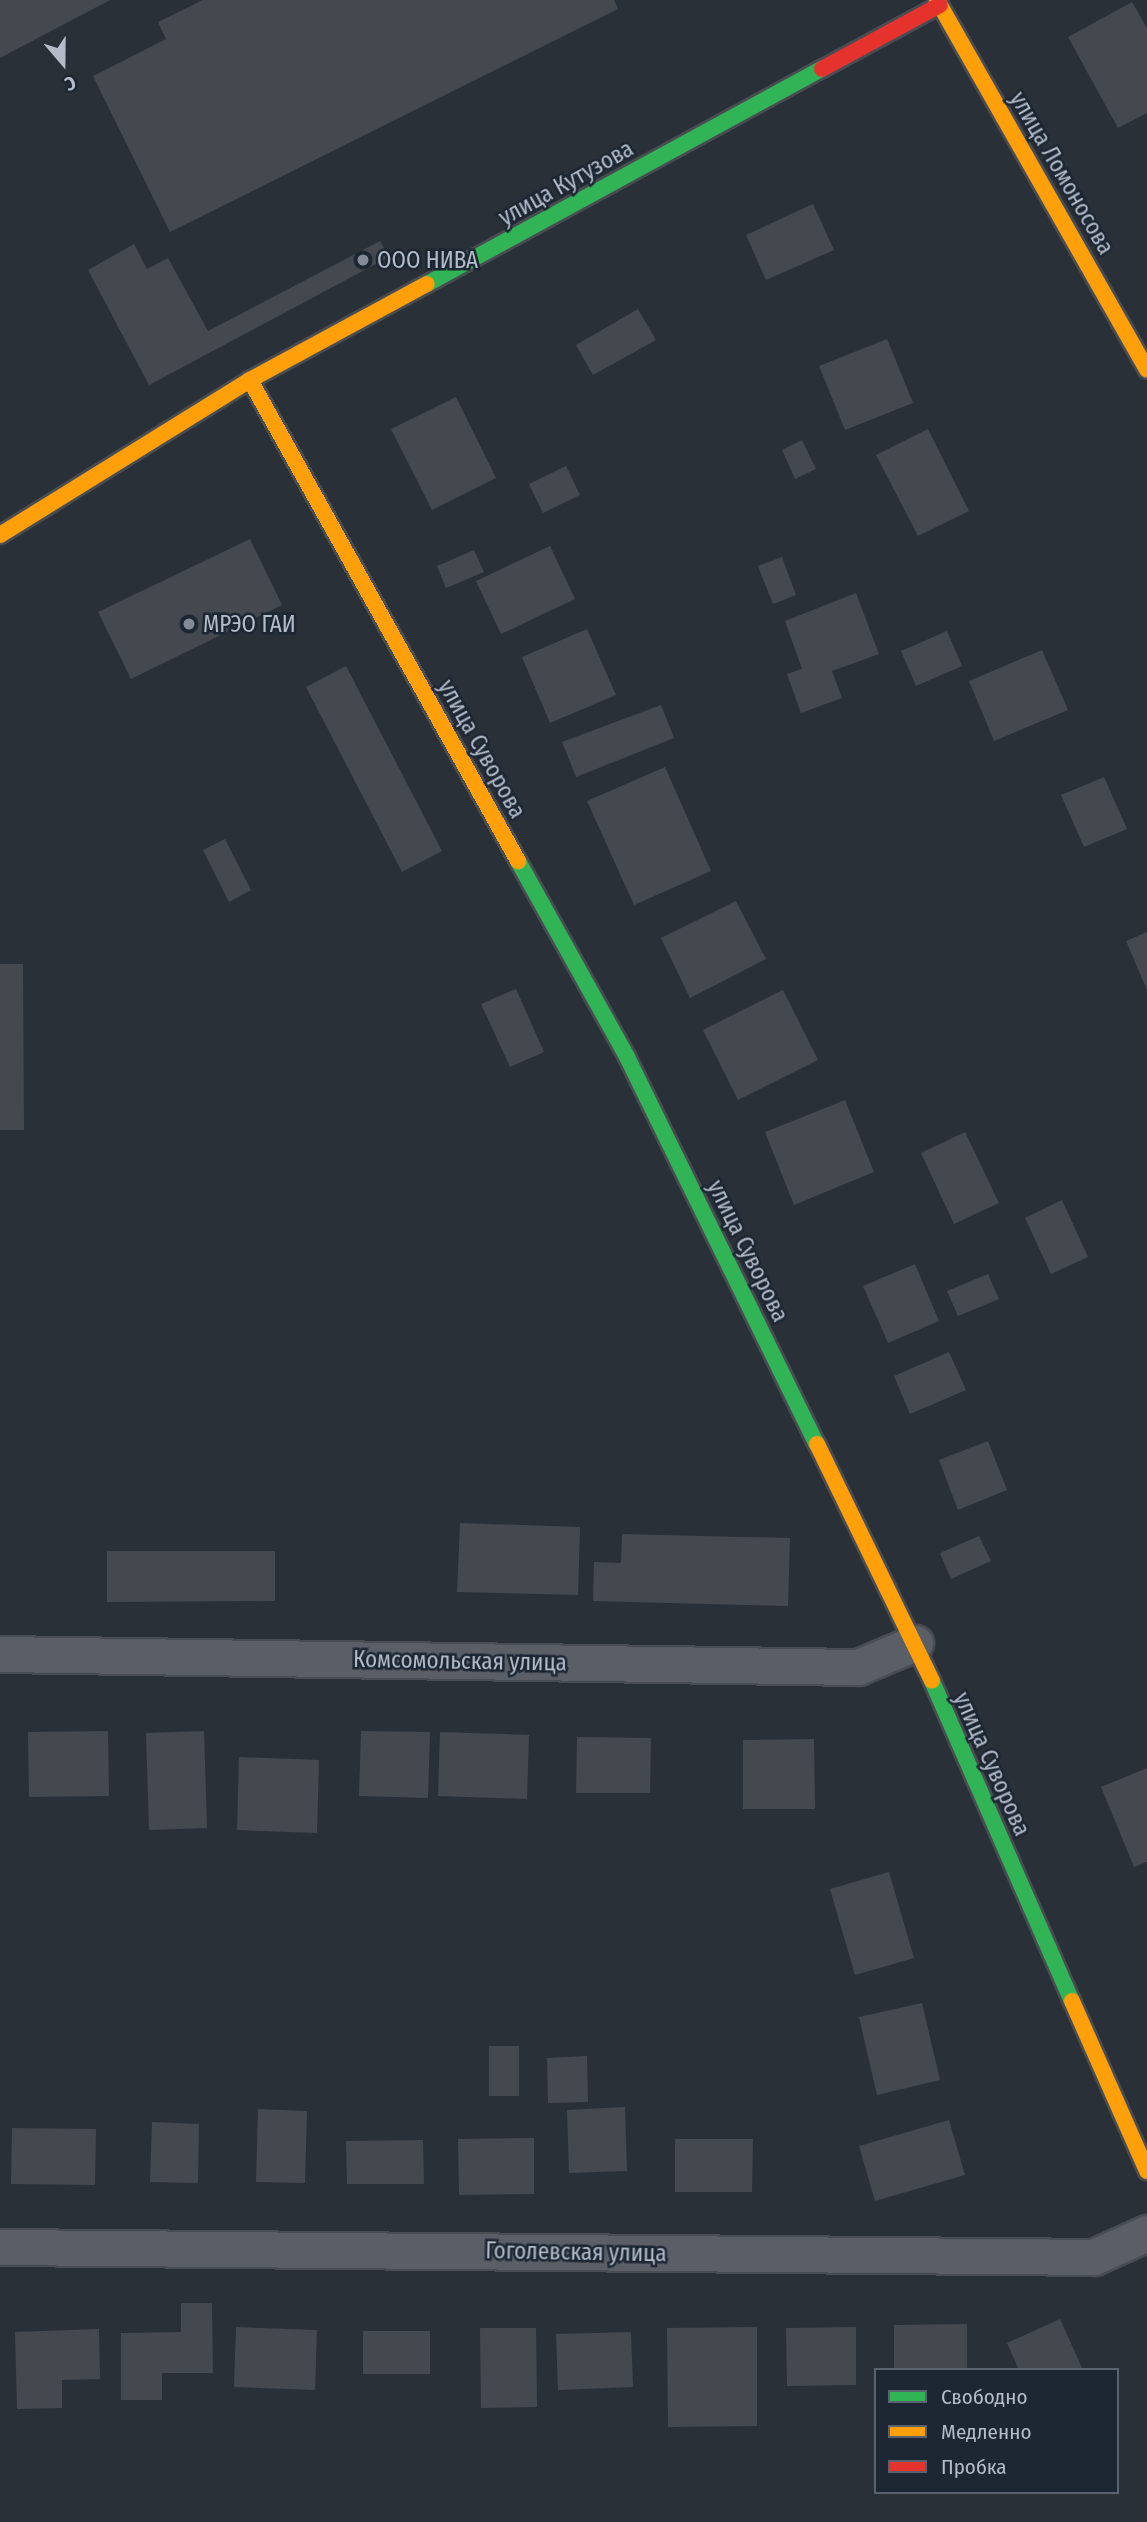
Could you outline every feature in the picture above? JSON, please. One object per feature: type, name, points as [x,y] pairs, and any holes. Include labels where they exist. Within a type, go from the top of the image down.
[{"type":"street","name":"улица Ломоносова","points":[[941,2],[1147,369]]},
{"type":"street","name":"улица Кутузова","points":[[0,535],[250,380],[941,2]]},
{"type":"street","name":"улица Суворова","points":[[250,380],[627,1057],[915,1643],[1147,2171]]},
{"type":"street","name":"Комсомольская улица","points":[[0,1654],[858,1667],[915,1643]]},
{"type":"street","name":"Гоголевская улица","points":[[0,2247],[1094,2257],[1147,2233]]},
{"type":"building","points":[[0,0],[110,0],[0,58]]},
{"type":"building","points":[[203,0],[614,0],[618,9],[170,232],[93,76],[166,39],[158,22]]},
{"type":"building","points":[[1132,2],[1147,28],[1147,113],[1118,128],[1068,37]]},
{"type":"building","points":[[813,204],[834,250],[766,280],[746,235]]},
{"type":"building","points":[[380,241],[389,257],[149,385],[88,270],[134,244],[147,269],[168,258],[208,331]]},
{"type":"building","points":[[638,309],[656,340],[593,375],[576,345]]},
{"type":"building","points":[[887,339],[913,403],[845,430],[819,366]]},
{"type":"building","points":[[456,397],[496,478],[432,510],[391,429]]},
{"type":"building","points":[[928,429],[969,511],[918,536],[876,455]]},
{"type":"building","points":[[802,440],[816,469],[795,479],[782,450]]},
{"type":"building","points":[[566,466],[580,495],[543,513],[529,484]]},
{"type":"building","points":[[250,539],[282,605],[131,679],[98,612]]},
{"type":"building","points":[[550,546],[575,599],[501,634],[476,581]]},
{"type":"building","points":[[474,550],[484,572],[446,588],[437,566]]},
{"type":"building","points":[[782,557],[796,595],[773,604],[758,566]]},
{"type":"building","points":[[856,593],[879,654],[832,671],[842,698],[801,713],[787,674],[802,669],[785,621]]},
{"type":"building","points":[[587,629],[616,695],[550,723],[522,657]]},
{"type":"building","points":[[947,631],[962,666],[916,686],[901,651]]},
{"type":"building","points":[[1042,650],[1068,710],[994,741],[969,681]]},
{"type":"building","points":[[346,666],[442,851],[402,872],[306,687]]},
{"type":"building","points":[[661,705],[674,738],[576,777],[562,742]]},
{"type":"building","points":[[665,767],[711,871],[634,905],[587,801]]},
{"type":"building","points":[[1104,777],[1127,829],[1084,847],[1061,795]]},
{"type":"building","points":[[225,839],[251,890],[229,902],[203,850]]},
{"type":"building","points":[[736,901],[766,959],[690,998],[661,938]]},
{"type":"building","points":[[1147,932],[1147,990],[1126,941]]},
{"type":"building","points":[[0,964],[23,964],[24,1130],[0,1130]]},
{"type":"building","points":[[516,989],[544,1052],[510,1067],[481,1004]]},
{"type":"building","points":[[783,990],[818,1060],[738,1100],[703,1030]]},
{"type":"building","points":[[845,1100],[874,1172],[794,1205],[765,1132]]},
{"type":"building","points":[[965,1132],[999,1203],[954,1224],[921,1153]]},
{"type":"building","points":[[1062,1200],[1088,1257],[1051,1274],[1025,1218]]},
{"type":"building","points":[[915,1264],[939,1321],[888,1343],[863,1286]]},
{"type":"building","points":[[988,1274],[999,1299],[958,1316],[947,1291]]},
{"type":"building","points":[[949,1352],[966,1390],[910,1414],[894,1376]]},
{"type":"building","points":[[988,1441],[1007,1490],[958,1510],[939,1460]]},
{"type":"building","points":[[460,1523],[580,1527],[578,1595],[457,1592]]},
{"type":"building","points":[[622,1534],[790,1538],[788,1606],[593,1601],[594,1562],[621,1563]]},
{"type":"building","points":[[979,1536],[991,1561],[951,1579],[940,1553]]},
{"type":"building","points":[[107,1551],[275,1551],[275,1601],[107,1602]]},
{"type":"building","points":[[108,1731],[109,1796],[29,1797],[28,1732]]},
{"type":"building","points":[[204,1731],[207,1828],[149,1830],[146,1733]]},
{"type":"building","points":[[361,1731],[430,1732],[428,1798],[359,1796]]},
{"type":"building","points":[[440,1732],[529,1735],[527,1799],[438,1796]]},
{"type":"building","points":[[577,1737],[651,1738],[650,1793],[576,1793]]},
{"type":"building","points":[[814,1739],[815,1809],[743,1809],[743,1740]]},
{"type":"building","points":[[239,1757],[319,1760],[317,1833],[237,1830]]},
{"type":"building","points":[[1147,1768],[1147,1862],[1134,1867],[1101,1787]]},
{"type":"building","points":[[889,1872],[914,1958],[855,1975],[830,1889]]},
{"type":"building","points":[[922,2003],[940,2080],[877,2095],[859,2017]]},
{"type":"building","points":[[489,2046],[519,2046],[519,2096],[489,2096]]},
{"type":"building","points":[[587,2056],[588,2102],[548,2103],[547,2058]]},
{"type":"building","points":[[625,2107],[627,2171],[569,2173],[567,2110]]},
{"type":"building","points":[[258,2109],[307,2111],[305,2183],[256,2182]]},
{"type":"building","points":[[949,2120],[965,2175],[875,2201],[859,2146]]},
{"type":"building","points":[[152,2122],[199,2124],[198,2183],[150,2182]]},
{"type":"building","points":[[12,2128],[96,2129],[95,2185],[11,2184]]},
{"type":"building","points":[[534,2138],[534,2194],[459,2195],[458,2139]]},
{"type":"building","points":[[675,2139],[753,2139],[752,2192],[675,2192]]},
{"type":"building","points":[[423,2140],[424,2184],[347,2184],[346,2141]]},
{"type":"building","points":[[181,2303],[212,2303],[213,2373],[162,2373],[162,2400],[121,2400],[121,2333],[181,2332]]},
{"type":"building","points":[[1060,2319],[1082,2368],[1018,2368],[1007,2343]]},
{"type":"building","points":[[967,2324],[967,2368],[894,2368],[894,2325]]},
{"type":"building","points":[[236,2327],[317,2330],[315,2390],[234,2387]]},
{"type":"building","points":[[757,2327],[757,2426],[668,2427],[667,2328]]},
{"type":"building","points":[[856,2327],[856,2385],[787,2386],[786,2328]]},
{"type":"building","points":[[480,2328],[536,2328],[537,2407],[481,2408]]},
{"type":"building","points":[[99,2329],[100,2379],[62,2380],[62,2408],[17,2409],[15,2332]]},
{"type":"building","points":[[363,2331],[430,2331],[430,2374],[363,2374]]},
{"type":"building","points":[[631,2332],[633,2387],[558,2390],[556,2334]]},
{"type":"traffic: fast","points":[[427,284],[822,69]]},
{"type":"traffic: fast","points":[[518,861],[627,1057],[817,1444]]},
{"type":"traffic: fast","points":[[932,1681],[1072,2001]]},
{"type":"traffic: slow","points":[[937,0],[1147,369]]},
{"type":"traffic: slow","points":[[0,535],[250,380],[427,284]]},
{"type":"traffic: slow","points":[[250,380],[518,861]]},
{"type":"traffic: slow","points":[[817,1444],[932,1681]]},
{"type":"traffic: slow","points":[[1072,2001],[1147,2171]]},
{"type":"traffic: jam","points":[[822,69],[940,5]]},
{"type":"place","name":"ООО НИВА","points":[[363,260]]},
{"type":"place","name":"МРЭО ГАИ","points":[[189,624]]}]
